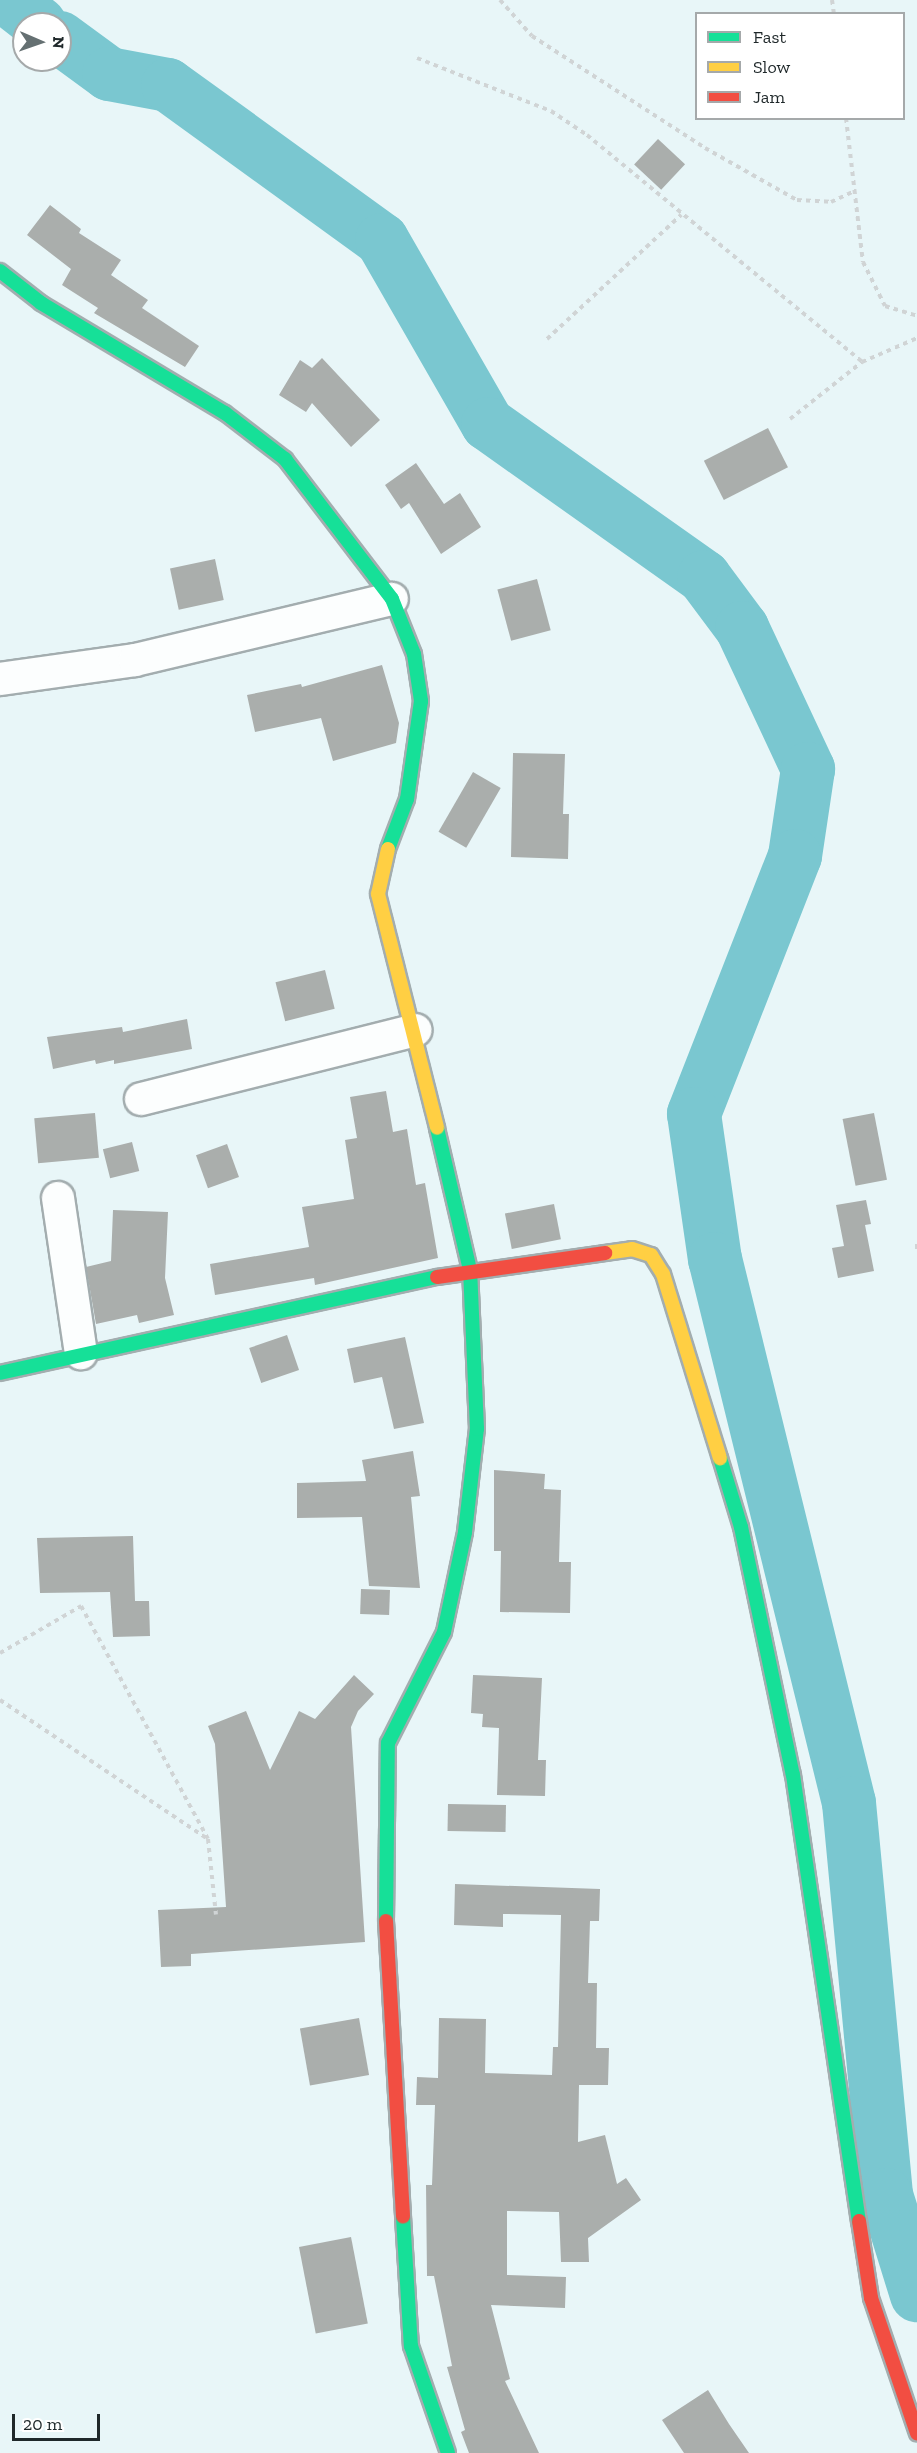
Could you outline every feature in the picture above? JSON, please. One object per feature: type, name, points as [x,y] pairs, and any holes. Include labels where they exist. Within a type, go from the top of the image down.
[{"type":"street","points":[[0,271],[41,303],[225,412],[285,459],[392,599],[414,654],[422,701],[407,799],[389,843],[378,894],[415,1030],[470,1270],[477,1429],[465,1532],[444,1632],[388,1743],[384,1890],[411,2346],[448,2453]]},
{"type":"street","points":[[0,679],[135,660],[392,599]]},
{"type":"street","points":[[141,1099],[415,1030]]},
{"type":"street","points":[[58,1198],[81,1353]]},
{"type":"street","points":[[0,1373],[81,1353],[470,1270],[632,1249],[651,1255],[663,1274],[741,1527],[793,1775],[871,2298],[917,2433]]},
{"type":"path","points":[[501,0],[531,36],[705,148],[798,200],[831,202],[855,191]]},
{"type":"path","points":[[417,58],[550,111],[587,135],[681,215],[862,362]]},
{"type":"path","points":[[846,120],[863,262],[885,306],[917,316]]},
{"type":"path","points":[[547,339],[681,215]]},
{"type":"path","points":[[790,419],[862,362],[917,338]]},
{"type":"path","points":[[917,1244],[917,1252]]},
{"type":"path","points":[[0,1653],[81,1606],[208,1839],[216,1915]]},
{"type":"path","points":[[0,1700],[208,1839]]},
{"type":"building","points":[[658,139],[685,164],[661,190],[634,165]]},
{"type":"building","points":[[50,205],[81,229],[79,233],[121,260],[111,275],[148,300],[142,308],[199,346],[185,367],[94,313],[98,308],[62,285],[71,269],[27,235]]},
{"type":"building","points":[[322,358],[380,420],[351,447],[312,403],[306,412],[279,395],[300,360],[312,368]]},
{"type":"building","points":[[768,428],[788,467],[724,500],[704,461]]},
{"type":"building","points":[[416,463],[444,504],[460,493],[481,527],[441,554],[409,503],[401,509],[385,485]]},
{"type":"building","points":[[215,559],[224,600],[179,610],[170,569]]},
{"type":"building","points":[[537,579],[551,630],[511,641],[497,590]]},
{"type":"building","points":[[382,665],[399,723],[396,743],[333,761],[321,718],[255,732],[247,695],[301,684],[302,687]]},
{"type":"building","points":[[513,753],[565,754],[563,814],[569,814],[568,859],[511,857]]},
{"type":"building","points":[[473,772],[501,788],[466,848],[438,832]]},
{"type":"building","points":[[325,970],[335,1009],[285,1021],[276,982]]},
{"type":"building","points":[[187,1019],[192,1049],[114,1064],[114,1060],[96,1064],[95,1060],[53,1069],[47,1037],[122,1027],[123,1032]]},
{"type":"building","points":[[386,1091],[393,1132],[407,1129],[416,1185],[425,1183],[438,1258],[315,1285],[314,1278],[215,1295],[210,1264],[309,1247],[302,1207],[354,1199],[345,1140],[357,1138],[350,1097]]},
{"type":"building","points":[[95,1113],[99,1158],[38,1163],[34,1118]]},
{"type":"building","points":[[874,1113],[887,1180],[856,1186],[843,1119]]},
{"type":"building","points":[[132,1142],[139,1171],[110,1178],[103,1149]]},
{"type":"building","points":[[227,1144],[239,1177],[208,1188],[196,1155]]},
{"type":"building","points":[[866,1200],[871,1224],[865,1225],[874,1271],[838,1278],[832,1248],[844,1246],[836,1205]]},
{"type":"building","points":[[554,1204],[561,1239],[512,1249],[505,1214]]},
{"type":"building","points":[[113,1210],[168,1212],[165,1278],[174,1315],[139,1323],[137,1315],[96,1324],[86,1267],[111,1261]]},
{"type":"building","points":[[287,1335],[299,1370],[261,1383],[249,1348]]},
{"type":"building","points":[[405,1337],[424,1423],[394,1429],[382,1377],[354,1383],[347,1349]]},
{"type":"building","points":[[413,1451],[420,1496],[411,1497],[420,1588],[369,1586],[362,1517],[297,1518],[297,1483],[366,1481],[362,1460]]},
{"type":"building","points":[[494,1470],[545,1474],[544,1489],[561,1490],[559,1562],[571,1562],[570,1613],[500,1612],[501,1551],[494,1551]]},
{"type":"building","points":[[133,1536],[135,1601],[149,1601],[150,1636],[113,1637],[110,1592],[40,1593],[37,1538]]},
{"type":"building","points":[[361,1589],[390,1590],[389,1615],[360,1614]]},
{"type":"building","points":[[354,1675],[374,1694],[358,1711],[351,1727],[365,1942],[191,1954],[191,1966],[161,1967],[158,1910],[226,1907],[215,1744],[208,1726],[246,1711],[270,1770],[299,1711],[315,1719]]},
{"type":"building","points":[[473,1675],[542,1678],[538,1760],[546,1760],[545,1796],[497,1795],[499,1728],[482,1727],[483,1714],[471,1713]]},
{"type":"building","points":[[448,1804],[506,1805],[506,1832],[448,1831]]},
{"type":"building","points":[[455,1884],[600,1889],[599,1921],[590,1921],[588,1983],[597,1983],[596,2048],[609,2048],[608,2085],[579,2085],[578,2142],[605,2135],[617,2184],[626,2178],[641,2200],[588,2238],[589,2262],[561,2262],[559,2212],[507,2211],[507,2275],[566,2277],[565,2308],[491,2305],[510,2379],[505,2381],[539,2453],[469,2453],[461,2432],[465,2430],[447,2367],[452,2366],[434,2276],[427,2276],[426,2185],[432,2185],[435,2105],[416,2105],[417,2077],[438,2078],[439,2018],[486,2019],[485,2073],[552,2075],[553,2047],[558,2047],[561,1915],[503,1914],[503,1927],[454,1925]]},
{"type":"building","points":[[359,2018],[369,2075],[310,2086],[300,2028]]},
{"type":"building","points":[[351,2237],[368,2323],[316,2333],[299,2247]]},
{"type":"building","points":[[708,2390],[749,2453],[684,2453],[662,2420]]},
{"type":"waterway","points":[[9,0],[24,12]]},
{"type":"waterway","points":[[72,47],[109,74],[168,85],[382,240],[488,424],[704,577],[742,628],[808,769],[795,856],[694,1114],[715,1259],[849,1803],[886,2195],[917,2295]]},
{"type":"traffic: fast","points":[[0,271],[41,303],[225,413],[285,459],[392,599],[414,654],[421,701],[407,799],[388,849]]},
{"type":"traffic: fast","points":[[386,1921],[388,1743],[444,1632],[465,1532],[477,1429],[470,1270],[437,1128]]},
{"type":"traffic: fast","points":[[0,1373],[437,1277]]},
{"type":"traffic: fast","points":[[720,1458],[741,1527],[793,1775],[859,2221]]},
{"type":"traffic: fast","points":[[403,2217],[411,2346],[448,2453]]},
{"type":"traffic: slow","points":[[388,849],[378,894],[437,1128]]},
{"type":"traffic: slow","points":[[605,1253],[632,1249],[651,1255],[663,1274],[720,1458]]},
{"type":"traffic: jam","points":[[437,1277],[605,1253]]},
{"type":"traffic: jam","points":[[386,1921],[403,2217]]},
{"type":"traffic: jam","points":[[859,2221],[871,2298],[917,2433]]}]
